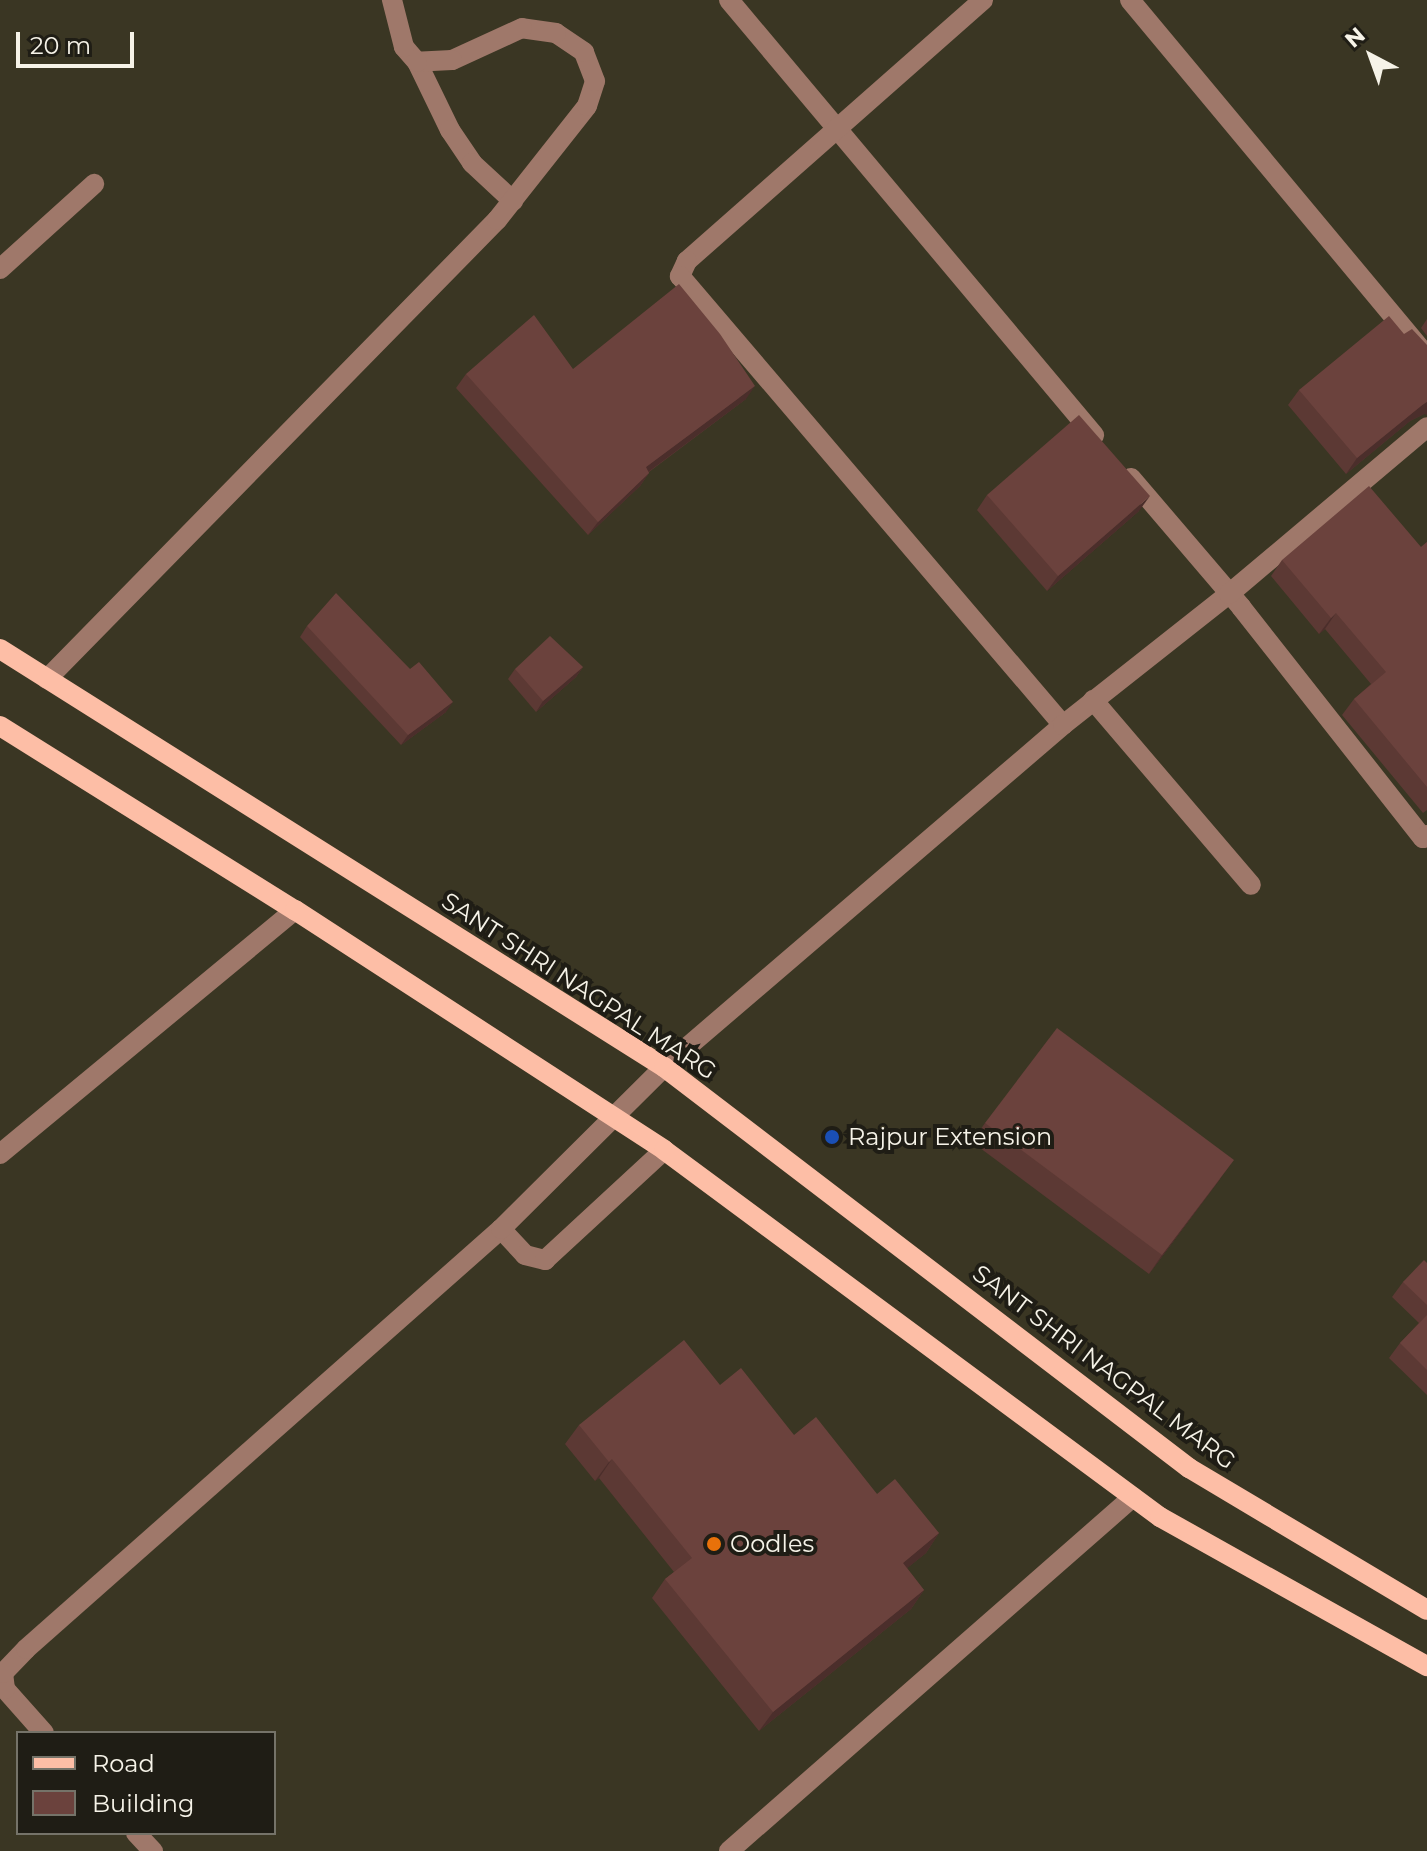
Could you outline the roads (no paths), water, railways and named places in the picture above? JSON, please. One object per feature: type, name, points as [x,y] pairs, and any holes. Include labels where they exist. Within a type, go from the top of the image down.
[{"type":"main road","name":"SANT SHRI NAGPAL MARG","points":[[0,649],[664,1067],[1189,1468],[1427,1610]]},
{"type":"main road","points":[[1,729],[295,910],[664,1150],[1160,1517],[1427,1666]]},
{"type":"street","points":[[392,0],[404,47],[417,62],[450,130],[472,163],[513,201]]},
{"type":"street","points":[[729,0],[1229,594],[1426,839]]},
{"type":"street","points":[[983,0],[834,128],[687,261],[680,276],[1063,725]]},
{"type":"street","points":[[1130,0],[1427,356]]},
{"type":"street","points":[[47,679],[513,201],[587,106],[595,81],[584,52],[556,33],[522,28],[452,60],[417,62]]},
{"type":"street","points":[[0,269],[94,184]]},
{"type":"street","points":[[42,1731],[5,1689],[3,1673],[38,1638],[501,1229],[664,1067],[1063,725],[1229,594],[1427,427]]},
{"type":"street","points":[[1093,700],[1251,885]]},
{"type":"street","points":[[0,1154],[295,910]]},
{"type":"street","points":[[501,1229],[525,1255],[545,1260],[664,1150]]},
{"type":"street","points":[[729,1851],[1133,1497]]},
{"type":"street","points":[[138,1835],[153,1851]]},
{"type":"place","name":"Rajpur Extension","points":[[832,1137]]},
{"type":"place","name":"Oodles","points":[[714,1544]]}]
